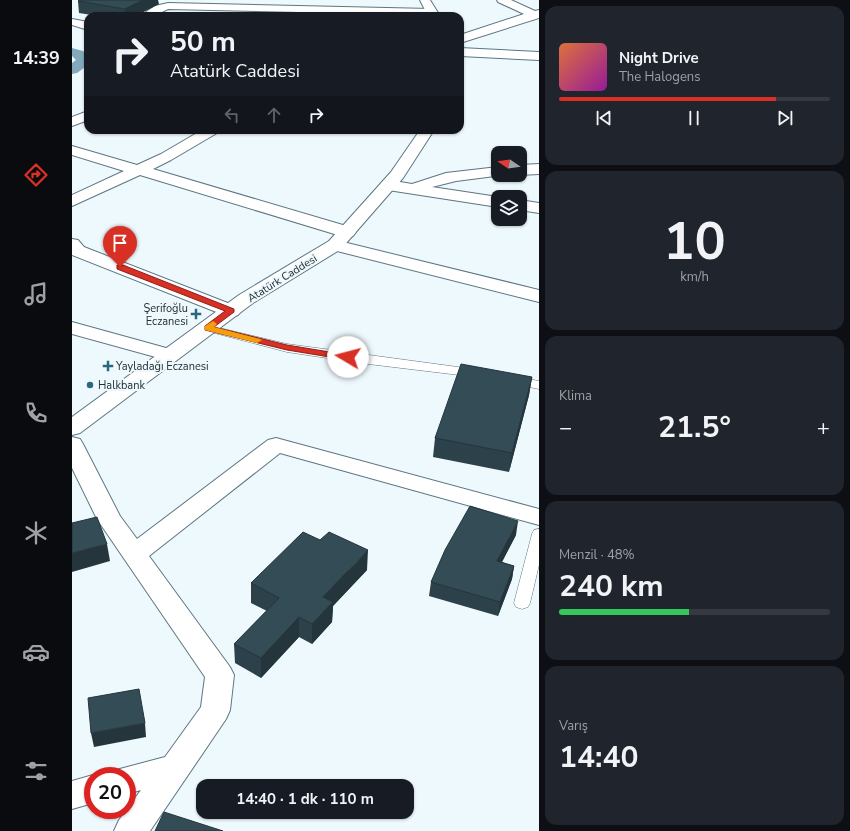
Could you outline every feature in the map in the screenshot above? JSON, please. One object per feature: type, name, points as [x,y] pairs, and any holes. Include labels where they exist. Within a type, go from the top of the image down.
[{"type":"street","points":[[424,0],[432,12]]},
{"type":"street","points":[[502,0],[537,14]]},
{"type":"street","points":[[152,12],[159,8],[168,6],[354,12]]},
{"type":"street","points":[[464,38],[537,14]]},
{"type":"street","points":[[72,22],[84,25]]},
{"type":"street","points":[[464,52],[539,56]]},
{"type":"street","points":[[72,122],[84,117]]},
{"type":"street","points":[[72,201],[166,157],[205,134]]},
{"type":"street","name":"Atatürk Caddesi","points":[[72,428],[246,299],[335,245],[397,175],[425,134]]},
{"type":"street","points":[[72,150],[347,232]]},
{"type":"street","points":[[527,170],[539,169]]},
{"type":"street","points":[[414,189],[426,183],[453,176],[491,173]]},
{"type":"street","points":[[388,185],[491,201]]},
{"type":"street","points":[[527,206],[539,208]]},
{"type":"street","points":[[72,244],[78,251],[231,311]]},
{"type":"street","points":[[335,245],[539,296]]},
{"type":"street","points":[[72,328],[170,356]]},
{"type":"street","points":[[72,444],[109,519],[220,675],[215,710],[131,831]]},
{"type":"street","points":[[134,554],[276,444],[539,517]]},
{"type":"street","points":[[136,778],[174,768]]},
{"type":"street","points":[[72,795],[84,792]]},
{"type":"lane","points":[[207,328],[287,348],[488,375]]},
{"type":"lane","points":[[502,378],[539,385]]},
{"type":"lane","points":[[522,603],[539,534]]},
{"type":"building","points":[[142,0],[125,9],[78,1]]},
{"type":"building","points":[[461,364],[532,377],[512,453],[435,438]]},
{"type":"building","points":[[470,506],[518,521],[497,561],[514,566],[500,602],[431,582],[445,550]]},
{"type":"building","points":[[97,517],[107,544],[72,553],[72,523]]},
{"type":"building","points":[[303,532],[320,540],[329,532],[368,550],[323,597],[333,602],[312,624],[299,617],[261,658],[234,644],[279,598],[251,583]]},
{"type":"building","points":[[139,689],[145,723],[91,733],[88,698]]},
{"type":"building","points":[[164,812],[223,831],[155,831]]},
{"type":"waterway","points":[[72,52],[78,54],[83,59],[83,62],[72,70]]},
{"type":"slow traffic","points":[[213,324],[207,328],[257,340]]},
{"type":"place","name":"Şerifoğlu Eczanesi","points":[[196,314]]},
{"type":"place","name":"Yayladağı Eczanesi","points":[[108,366]]},
{"type":"place","name":"Halkbank","points":[[90,385]]},
{"type":"route","points":[[120,267],[231,311],[207,328],[287,348],[348,357]]}]
